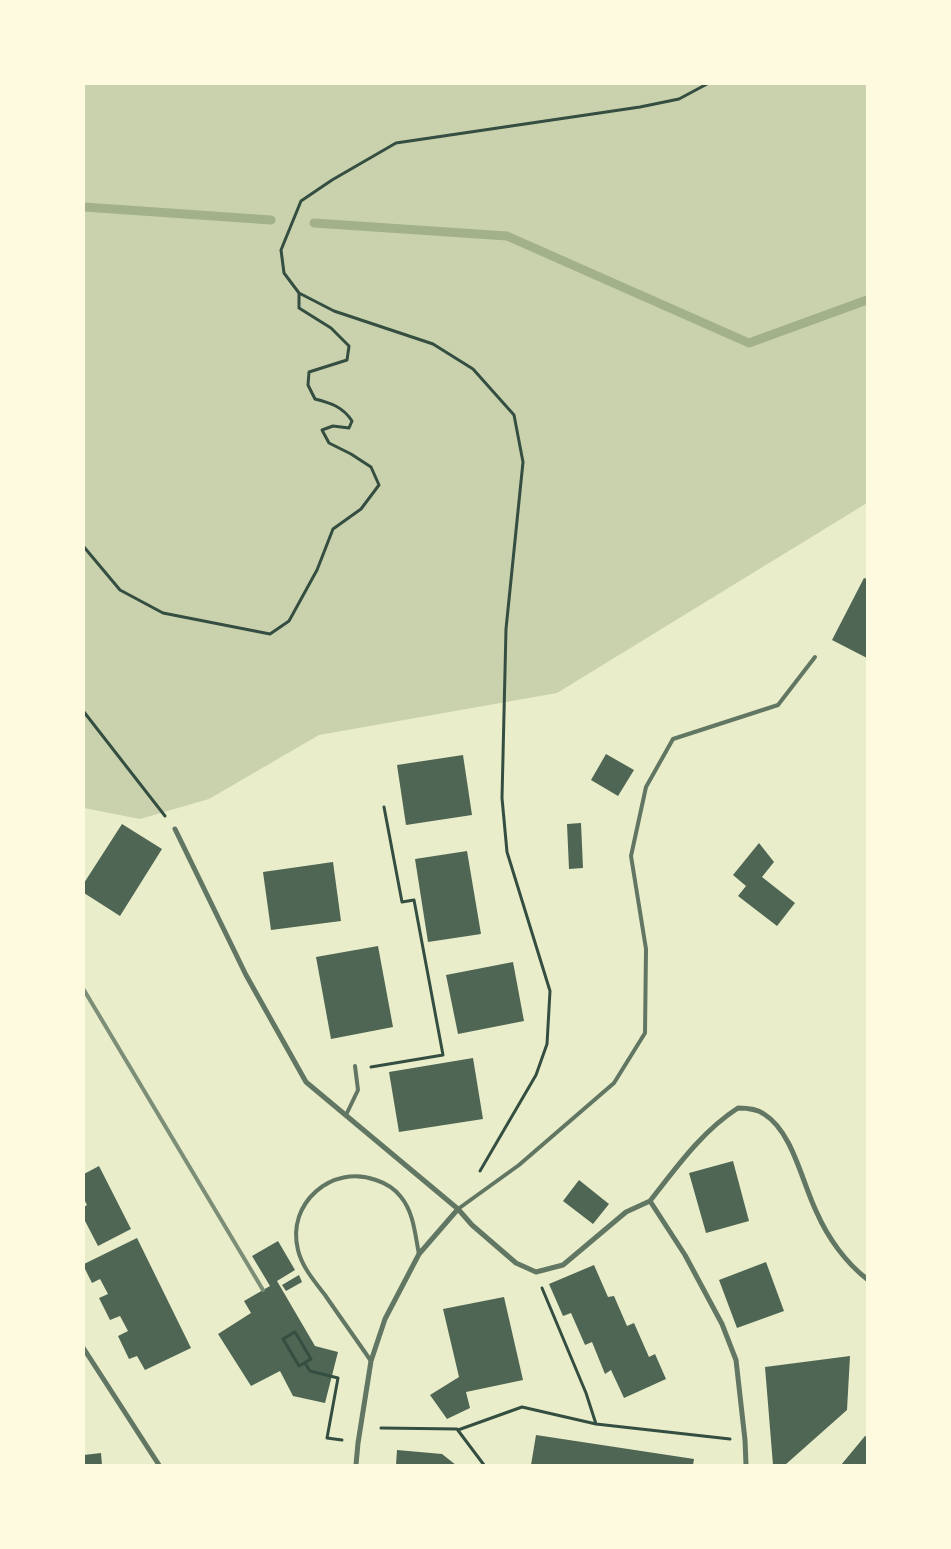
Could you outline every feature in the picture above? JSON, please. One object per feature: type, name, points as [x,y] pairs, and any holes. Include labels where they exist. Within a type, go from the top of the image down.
[{"type":"street","points":[[175,829],[246,975],[306,1082],[458,1208],[472,1224],[516,1263],[536,1272],[564,1265],[626,1212],[650,1201],[681,1161],[727,1115],[738,1108],[763,1113],[774,1122],[788,1139],[817,1214],[839,1250],[867,1279]]},
{"type":"street","points":[[650,1201],[686,1255],[722,1324],[736,1360],[746,1465]]},
{"type":"street","points":[[356,1465],[371,1361],[386,1319],[419,1254],[458,1208]]},
{"type":"street","points":[[84,1350],[159,1465]]},
{"type":"lane","points":[[458,1208],[519,1165],[614,1083],[645,1032],[646,950],[631,856],[646,787],[672,739],[778,705],[815,657]]},
{"type":"lane","points":[[346,1115],[358,1090],[356,1068]]},
{"type":"lane","points":[[371,1361],[305,1268],[298,1250],[296,1230],[301,1211],[312,1194],[328,1182],[347,1176],[366,1177],[385,1184],[400,1196],[410,1213],[419,1254]]},
{"type":"path","points":[[477,1176],[536,1075],[548,1044],[550,991],[507,852],[502,798],[506,629],[523,462],[514,415],[473,369],[433,344],[334,311],[299,293],[284,273],[281,250],[301,200],[396,143],[679,99],[707,84]]},
{"type":"path","points":[[84,547],[120,590],[163,613],[270,634],[289,621],[318,570],[333,529],[361,509],[379,485],[371,467],[329,443],[322,430],[333,426],[349,428],[352,421],[335,404],[315,398],[308,385],[309,372],[347,360],[349,346],[330,328],[299,308],[299,293]]},
{"type":"path","points":[[84,712],[175,829]]},
{"type":"path","points":[[356,1068],[443,1055],[414,900],[402,902],[384,807]]},
{"type":"path","points":[[536,1272],[586,1394],[596,1424]]},
{"type":"path","points":[[295,1332],[311,1359],[305,1362],[299,1366],[283,1339],[295,1332]]},
{"type":"path","points":[[305,1362],[310,1371],[338,1378],[327,1438],[358,1443]]},
{"type":"path","points":[[381,1428],[458,1430],[522,1407],[596,1424],[745,1440]]},
{"type":"path","points":[[458,1430],[484,1465]]},
{"type":"green space","points":[[84,84],[867,84],[867,503],[557,693],[319,735],[209,799],[140,819],[84,808]]},
{"type":"building","points":[[864,578],[867,579],[867,658],[832,640]]},
{"type":"building","points":[[606,754],[634,770],[618,796],[591,780]]},
{"type":"building","points":[[463,755],[472,815],[406,825],[397,765]]},
{"type":"building","points":[[581,823],[583,868],[569,869],[567,824]]},
{"type":"building","points":[[122,824],[162,849],[120,916],[84,893],[84,883]]},
{"type":"building","points":[[759,843],[774,862],[762,877],[795,903],[777,926],[738,896],[746,886],[733,875]]},
{"type":"building","points":[[467,851],[481,934],[428,942],[415,859]]},
{"type":"building","points":[[333,862],[341,921],[271,930],[263,872]]},
{"type":"building","points":[[378,946],[393,1027],[331,1039],[316,957]]},
{"type":"building","points":[[513,962],[524,1021],[458,1034],[446,975]]},
{"type":"building","points":[[473,1058],[483,1119],[399,1132],[389,1072]]},
{"type":"building","points":[[733,1161],[749,1221],[706,1233],[689,1173]]},
{"type":"building","points":[[99,1166],[131,1229],[98,1246],[84,1219],[84,1207],[87,1205],[84,1199],[84,1174]]},
{"type":"building","points":[[579,1180],[609,1204],[593,1224],[563,1201]]},
{"type":"building","points":[[137,1238],[191,1348],[145,1370],[137,1356],[129,1359],[118,1336],[128,1331],[120,1316],[110,1320],[99,1298],[108,1294],[100,1279],[92,1283],[84,1267],[84,1264]]},
{"type":"building","points":[[278,1241],[295,1270],[277,1281],[315,1346],[338,1352],[325,1403],[293,1396],[280,1371],[251,1386],[218,1334],[251,1313],[244,1301],[270,1286],[252,1256]]},
{"type":"building","points":[[766,1262],[784,1311],[737,1328],[719,1280]]},
{"type":"building","points":[[594,1265],[608,1297],[614,1296],[627,1326],[634,1323],[649,1357],[655,1354],[666,1379],[624,1398],[611,1370],[605,1374],[592,1342],[585,1345],[571,1313],[563,1316],[549,1284]]},
{"type":"building","points":[[299,1275],[302,1282],[286,1291],[282,1285]]},
{"type":"building","points":[[504,1297],[523,1380],[466,1392],[470,1408],[447,1419],[430,1395],[459,1377],[443,1309]]},
{"type":"building","points":[[850,1356],[847,1410],[785,1465],[773,1465],[765,1367]]},
{"type":"building","points":[[536,1435],[694,1459],[693,1465],[531,1465]]},
{"type":"building","points":[[865,1436],[867,1437],[867,1465],[841,1465]]},
{"type":"building","points":[[397,1450],[442,1454],[456,1465],[396,1465]]},
{"type":"building","points":[[101,1453],[102,1465],[84,1465],[84,1455]]},
{"type":"waterway","points":[[84,207],[271,220]]},
{"type":"waterway","points":[[314,223],[507,236],[749,343],[867,300]]},
{"type":"railway","points":[[84,990],[263,1290]]}]
